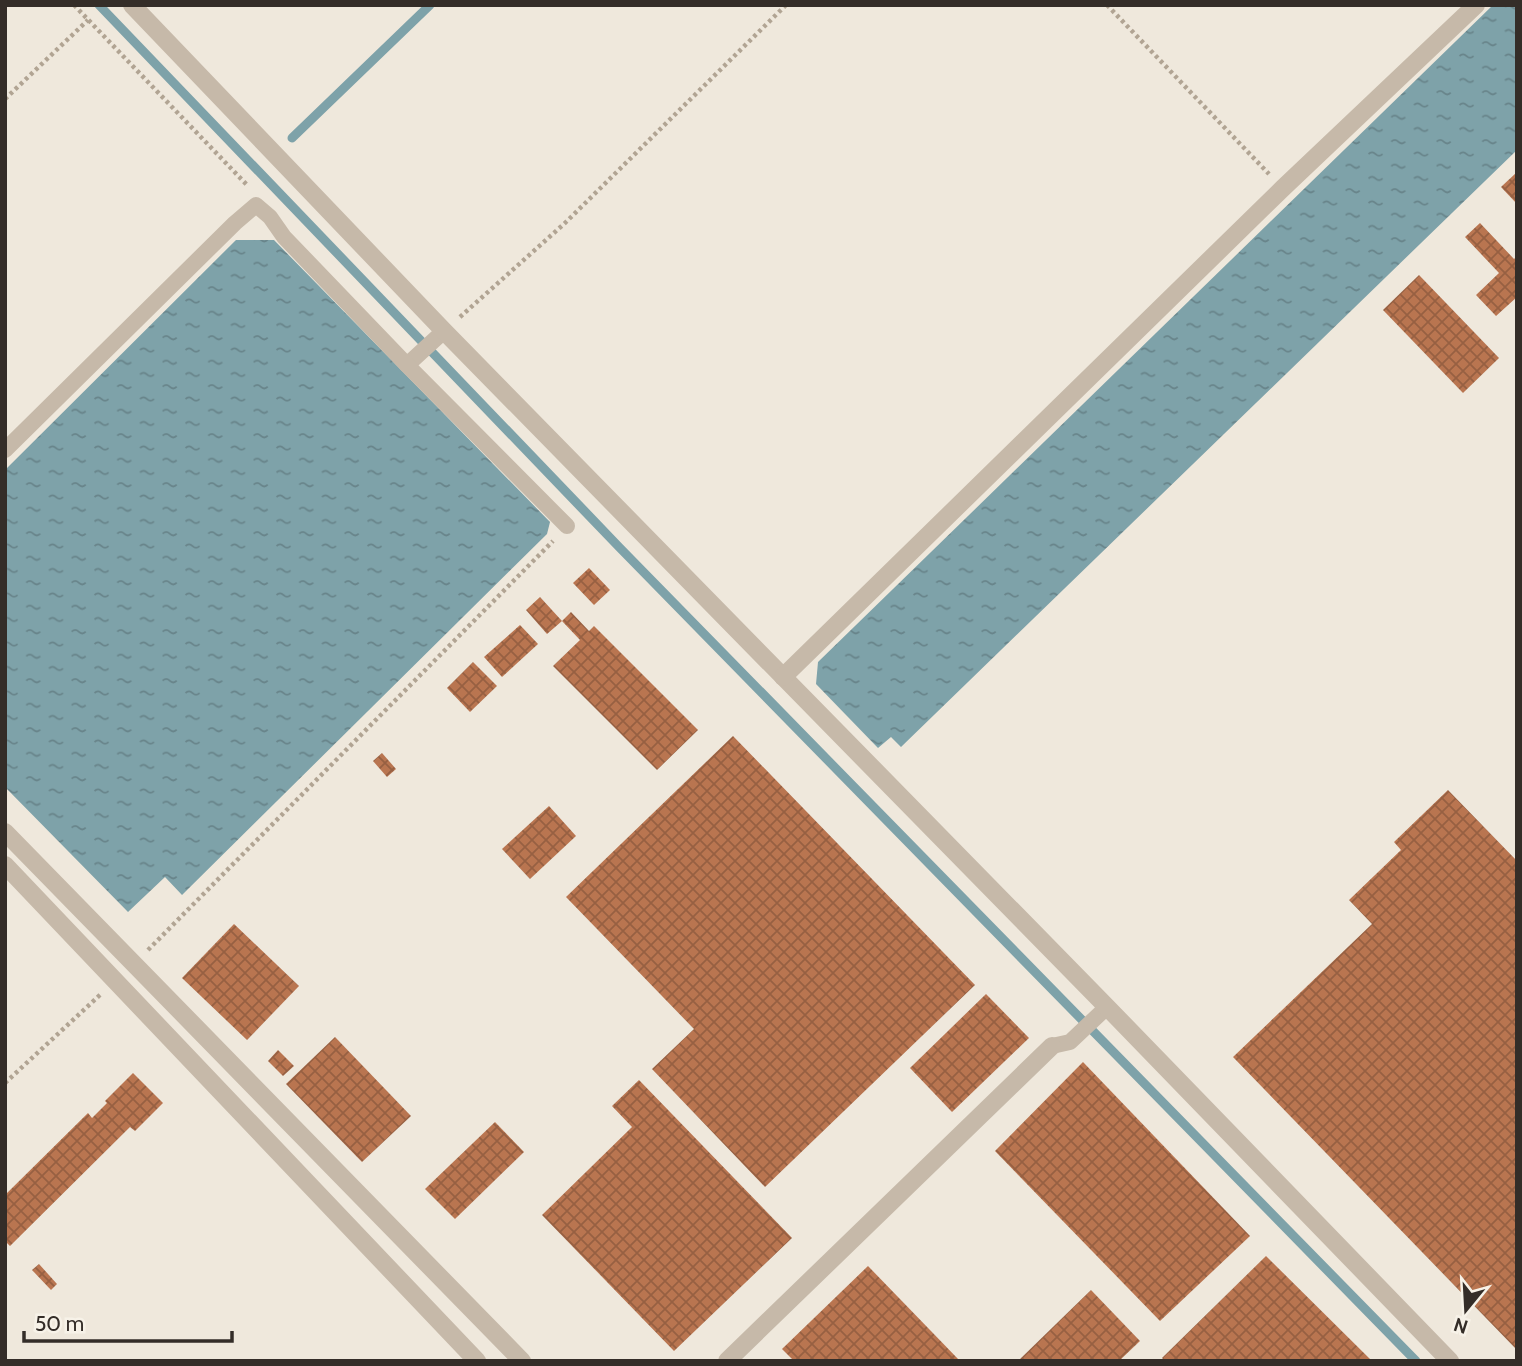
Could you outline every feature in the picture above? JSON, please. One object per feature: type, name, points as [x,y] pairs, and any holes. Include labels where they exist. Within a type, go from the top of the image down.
[{"type":"street","points":[[132,5],[440,335],[783,677],[1102,1011],[1450,1361]]},
{"type":"street","points":[[783,677],[1283,188],[1476,5]]},
{"type":"street","points":[[5,832],[522,1361]]},
{"type":"street","points":[[5,865],[477,1361]]},
{"type":"street","points":[[727,1361],[1052,1046]]},
{"type":"lane","points":[[5,450],[256,205],[270,217],[284,237],[411,362],[567,526]]},
{"type":"lane","points":[[411,362],[440,335]]},
{"type":"lane","points":[[1052,1046],[1070,1042],[1102,1011]]},
{"type":"path","points":[[74,5],[251,189],[256,205]]},
{"type":"path","points":[[440,335],[565,223],[786,5]]},
{"type":"path","points":[[1107,5],[1283,188]]},
{"type":"path","points":[[5,99],[88,20]]},
{"type":"path","points":[[145,953],[567,526]]},
{"type":"path","points":[[5,1083],[101,993]]},
{"type":"water","points":[[1493,5],[1517,5],[1517,150],[901,747],[891,737],[878,748],[816,684],[818,662]]},
{"type":"water","points":[[236,240],[274,240],[550,522],[547,534],[182,895],[165,877],[128,912],[5,787],[5,470]]},
{"type":"building","points":[[1517,172],[1517,204],[1501,187]]},
{"type":"building","points":[[1480,223],[1514,259],[1517,256],[1517,297],[1496,316],[1476,295],[1499,273],[1465,237]]},
{"type":"building","points":[[1419,275],[1499,358],[1463,393],[1383,310]]},
{"type":"building","points":[[589,568],[610,590],[594,605],[573,583]]},
{"type":"building","points":[[540,597],[562,621],[547,634],[526,610]]},
{"type":"building","points":[[571,612],[589,631],[594,626],[698,730],[657,770],[553,666],[580,640],[562,621]]},
{"type":"building","points":[[520,625],[538,644],[502,677],[484,657]]},
{"type":"building","points":[[473,662],[497,686],[470,712],[447,688]]},
{"type":"building","points":[[733,736],[975,985],[765,1187],[652,1069],[694,1029],[566,897]]},
{"type":"building","points":[[382,753],[396,769],[387,777],[373,761]]},
{"type":"building","points":[[1448,790],[1517,861],[1517,1350],[1233,1057],[1372,924],[1349,900],[1401,850],[1394,842]]},
{"type":"building","points":[[549,806],[576,836],[530,879],[502,849]]},
{"type":"building","points":[[234,924],[299,986],[247,1040],[182,978]]},
{"type":"building","points":[[986,994],[1029,1038],[952,1112],[910,1068]]},
{"type":"building","points":[[335,1037],[411,1116],[362,1162],[286,1084]]},
{"type":"building","points":[[278,1050],[294,1066],[283,1076],[268,1061]]},
{"type":"building","points":[[1083,1062],[1250,1236],[1160,1321],[995,1151]]},
{"type":"building","points":[[133,1073],[163,1103],[135,1131],[130,1127],[10,1246],[5,1241],[5,1195],[88,1113],[92,1118]]},
{"type":"building","points":[[639,1080],[792,1238],[674,1351],[542,1215],[632,1127],[612,1106]]},
{"type":"building","points":[[495,1122],[524,1152],[455,1219],[425,1189]]},
{"type":"building","points":[[1266,1256],[1372,1361],[1165,1361],[1162,1358]]},
{"type":"building","points":[[39,1264],[57,1284],[51,1290],[32,1270]]},
{"type":"building","points":[[868,1266],[960,1361],[794,1361],[782,1349]]},
{"type":"building","points":[[1091,1290],[1140,1341],[1119,1361],[1018,1361]]},
{"type":"waterway","points":[[99,5],[619,547],[1416,1361]]},
{"type":"waterway","points":[[292,138],[430,5]]}]
